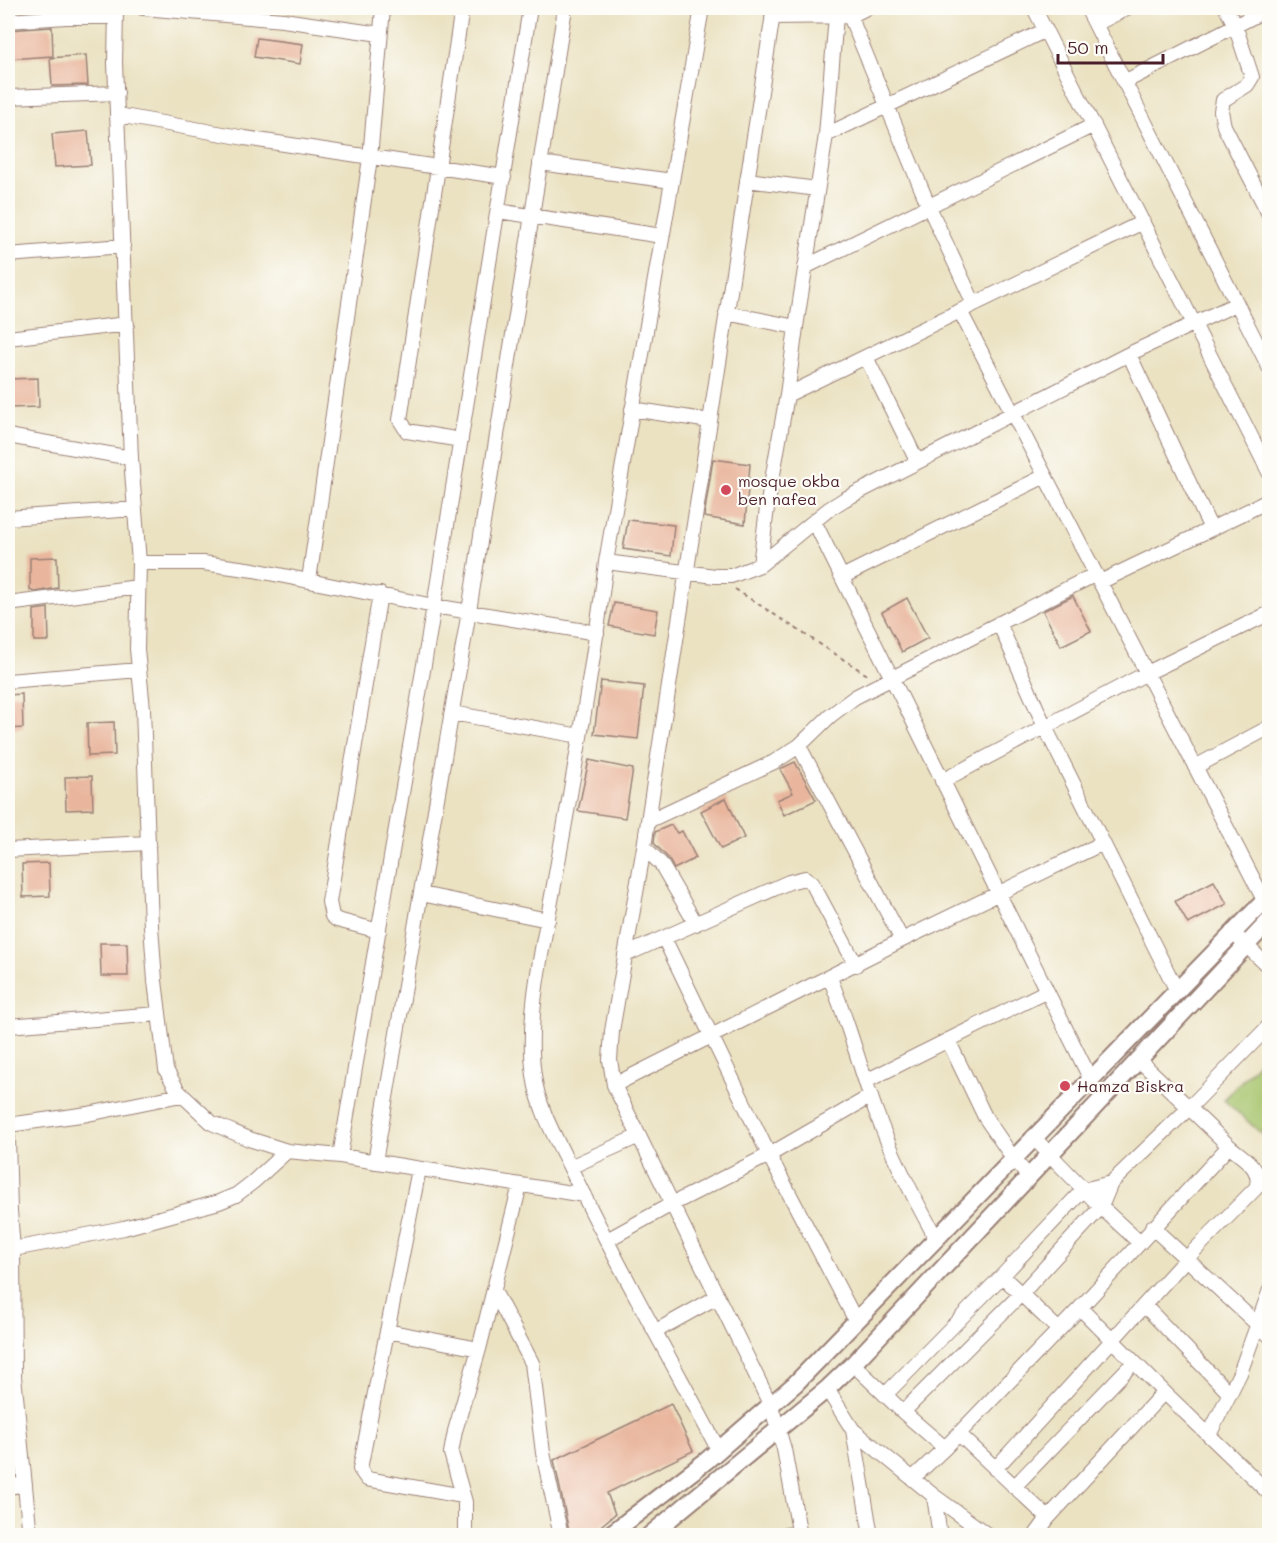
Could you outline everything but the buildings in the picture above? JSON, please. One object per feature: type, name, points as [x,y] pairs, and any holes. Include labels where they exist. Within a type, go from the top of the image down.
[{"type":"street","points":[[143,8],[283,20],[380,34]]},
{"type":"street","points":[[309,580],[370,158],[383,8]]},
{"type":"street","points":[[461,440],[407,431],[400,420],[462,8]]},
{"type":"street","points":[[340,1156],[434,606],[530,8]]},
{"type":"street","points":[[375,1162],[469,611],[565,8]]},
{"type":"street","points":[[702,8],[606,562],[597,633],[532,1024],[534,1076],[543,1108],[607,1240],[719,1451]]},
{"type":"street","points":[[780,1536],[799,1534],[778,1427],[771,1406],[614,1086],[610,1072],[610,1043],[644,847],[773,12],[843,16],[866,8]]},
{"type":"street","points":[[1034,8],[1269,474]]},
{"type":"street","points":[[1088,8],[1269,369]]},
{"type":"street","points":[[1096,24],[1127,8]]},
{"type":"street","points":[[1226,8],[1235,25],[1252,77],[1247,85],[1222,102],[1224,126],[1269,216]]},
{"type":"street","points":[[1124,82],[1269,8]]},
{"type":"street","points":[[8,21],[116,12],[131,458],[139,563],[137,649],[149,843],[151,926],[158,1014],[166,1070],[182,1095],[212,1123],[249,1139],[286,1151],[340,1156],[584,1195]]},
{"type":"street","points":[[843,16],[887,106],[929,207],[974,304]]},
{"type":"street","points":[[760,565],[843,16]]},
{"type":"street","points":[[826,135],[1046,30]]},
{"type":"street","points":[[8,97],[117,93]]},
{"type":"street","points":[[118,115],[370,158],[504,177]]},
{"type":"street","points":[[805,267],[1094,125]]},
{"type":"street","points":[[540,163],[672,181]]},
{"type":"street","points":[[747,180],[818,189]]},
{"type":"street","points":[[498,211],[662,236]]},
{"type":"street","points":[[787,396],[1143,222]]},
{"type":"street","points":[[8,255],[123,246]]},
{"type":"street","points":[[606,562],[715,576],[731,576],[760,565],[845,499],[1129,354],[1236,303]]},
{"type":"street","points":[[608,1536],[719,1451],[795,1384],[1267,897],[1147,673],[960,311]]},
{"type":"street","points":[[726,314],[796,327]]},
{"type":"street","points":[[8,338],[127,324]]},
{"type":"street","points":[[1129,354],[1211,529]]},
{"type":"street","points":[[866,357],[917,461]]},
{"type":"street","points":[[632,409],[710,421]]},
{"type":"street","points":[[8,436],[131,458]]},
{"type":"street","points":[[842,577],[1045,476]]},
{"type":"street","points":[[648,821],[774,762],[799,746],[841,706],[999,623],[1211,529],[1269,500]]},
{"type":"street","points":[[8,518],[135,509]]},
{"type":"street","points":[[814,521],[842,577],[887,681],[942,781],[1090,1078]]},
{"type":"street","points":[[139,563],[203,563],[254,570],[434,606],[597,633]]},
{"type":"street","points":[[8,604],[138,587]]},
{"type":"street","points":[[379,930],[337,920],[332,916],[329,902],[380,594]]},
{"type":"street","points":[[942,781],[1147,673],[1269,613]]},
{"type":"street","points":[[999,623],[1045,727],[1176,989]]},
{"type":"street","points":[[8,681],[139,670]]},
{"type":"street","points":[[452,712],[580,736]]},
{"type":"street","points":[[1196,766],[1269,727]]},
{"type":"street","points":[[799,746],[902,940]]},
{"type":"street","points":[[8,850],[149,843]]},
{"type":"street","points":[[614,1086],[902,940],[1103,843]]},
{"type":"street","points":[[644,847],[661,864],[696,924]]},
{"type":"street","points":[[625,955],[789,882],[805,878],[812,883],[856,965]]},
{"type":"street","points":[[421,894],[548,920]]},
{"type":"street","points":[[649,1536],[853,1364],[1269,920]]},
{"type":"street","points":[[1232,932],[1269,968]]},
{"type":"street","points":[[664,939],[769,1155],[856,1322]]},
{"type":"street","points":[[830,978],[897,1164],[936,1238]]},
{"type":"street","points":[[866,1081],[1047,991]]},
{"type":"street","points":[[8,1026],[158,1014]]},
{"type":"street","points":[[903,1412],[1021,1294],[1101,1207],[1111,1183],[1189,1108],[1269,1025]]},
{"type":"street","points":[[948,1040],[985,1117],[1013,1158],[1029,1176]]},
{"type":"street","points":[[995,1469],[1186,1259],[1257,1185],[1258,1175],[1255,1170],[1138,1059]]},
{"type":"street","points":[[8,1125],[88,1114],[182,1095]]},
{"type":"street","points":[[607,1240],[769,1155],[871,1096]]},
{"type":"street","points":[[570,1167],[639,1136]]},
{"type":"street","points":[[1033,1137],[1083,1190],[1139,1242]]},
{"type":"street","points":[[8,1138],[14,1376],[30,1536]]},
{"type":"street","points":[[913,1478],[959,1434],[1080,1308],[1152,1227],[1229,1146]]},
{"type":"street","points":[[10,1250],[124,1228],[219,1202],[236,1195],[286,1151]]},
{"type":"street","points":[[419,1169],[360,1463],[362,1474],[367,1479],[463,1496]]},
{"type":"street","points":[[885,1395],[1083,1190],[1111,1183]]},
{"type":"street","points":[[465,1536],[463,1496],[452,1453],[455,1431],[479,1349],[520,1185]]},
{"type":"street","points":[[1152,1227],[1269,1336]]},
{"type":"street","points":[[1002,1276],[1059,1330]]},
{"type":"street","points":[[1209,1435],[1240,1373],[1269,1290]]},
{"type":"street","points":[[494,1291],[532,1363],[543,1453],[561,1536]]},
{"type":"street","points":[[656,1331],[717,1297]]},
{"type":"street","points":[[1144,1305],[1230,1394]]},
{"type":"street","points":[[1080,1308],[1269,1494]]},
{"type":"street","points":[[387,1331],[479,1349]]},
{"type":"street","points":[[1014,1487],[1134,1362]]},
{"type":"street","points":[[853,1364],[945,1448]]},
{"type":"street","points":[[826,1389],[853,1430],[933,1496],[990,1536]]},
{"type":"street","points":[[1035,1536],[1048,1518],[1164,1392]]},
{"type":"street","points":[[853,1430],[871,1536]]},
{"type":"street","points":[[959,1434],[1048,1518]]},
{"type":"street","points":[[8,1487],[25,1484]]},
{"type":"street","points":[[933,1496],[940,1536]]},
{"type":"path","points":[[715,576],[887,681]]},
{"type":"green space","points":[[1269,1051],[1269,1128],[1263,1135],[1224,1100]]},
{"type":"place","name":"mosque okba ben nafea","points":[[726,490]]},
{"type":"place","name":"Hamza Biskra","points":[[1065,1086]]}]
